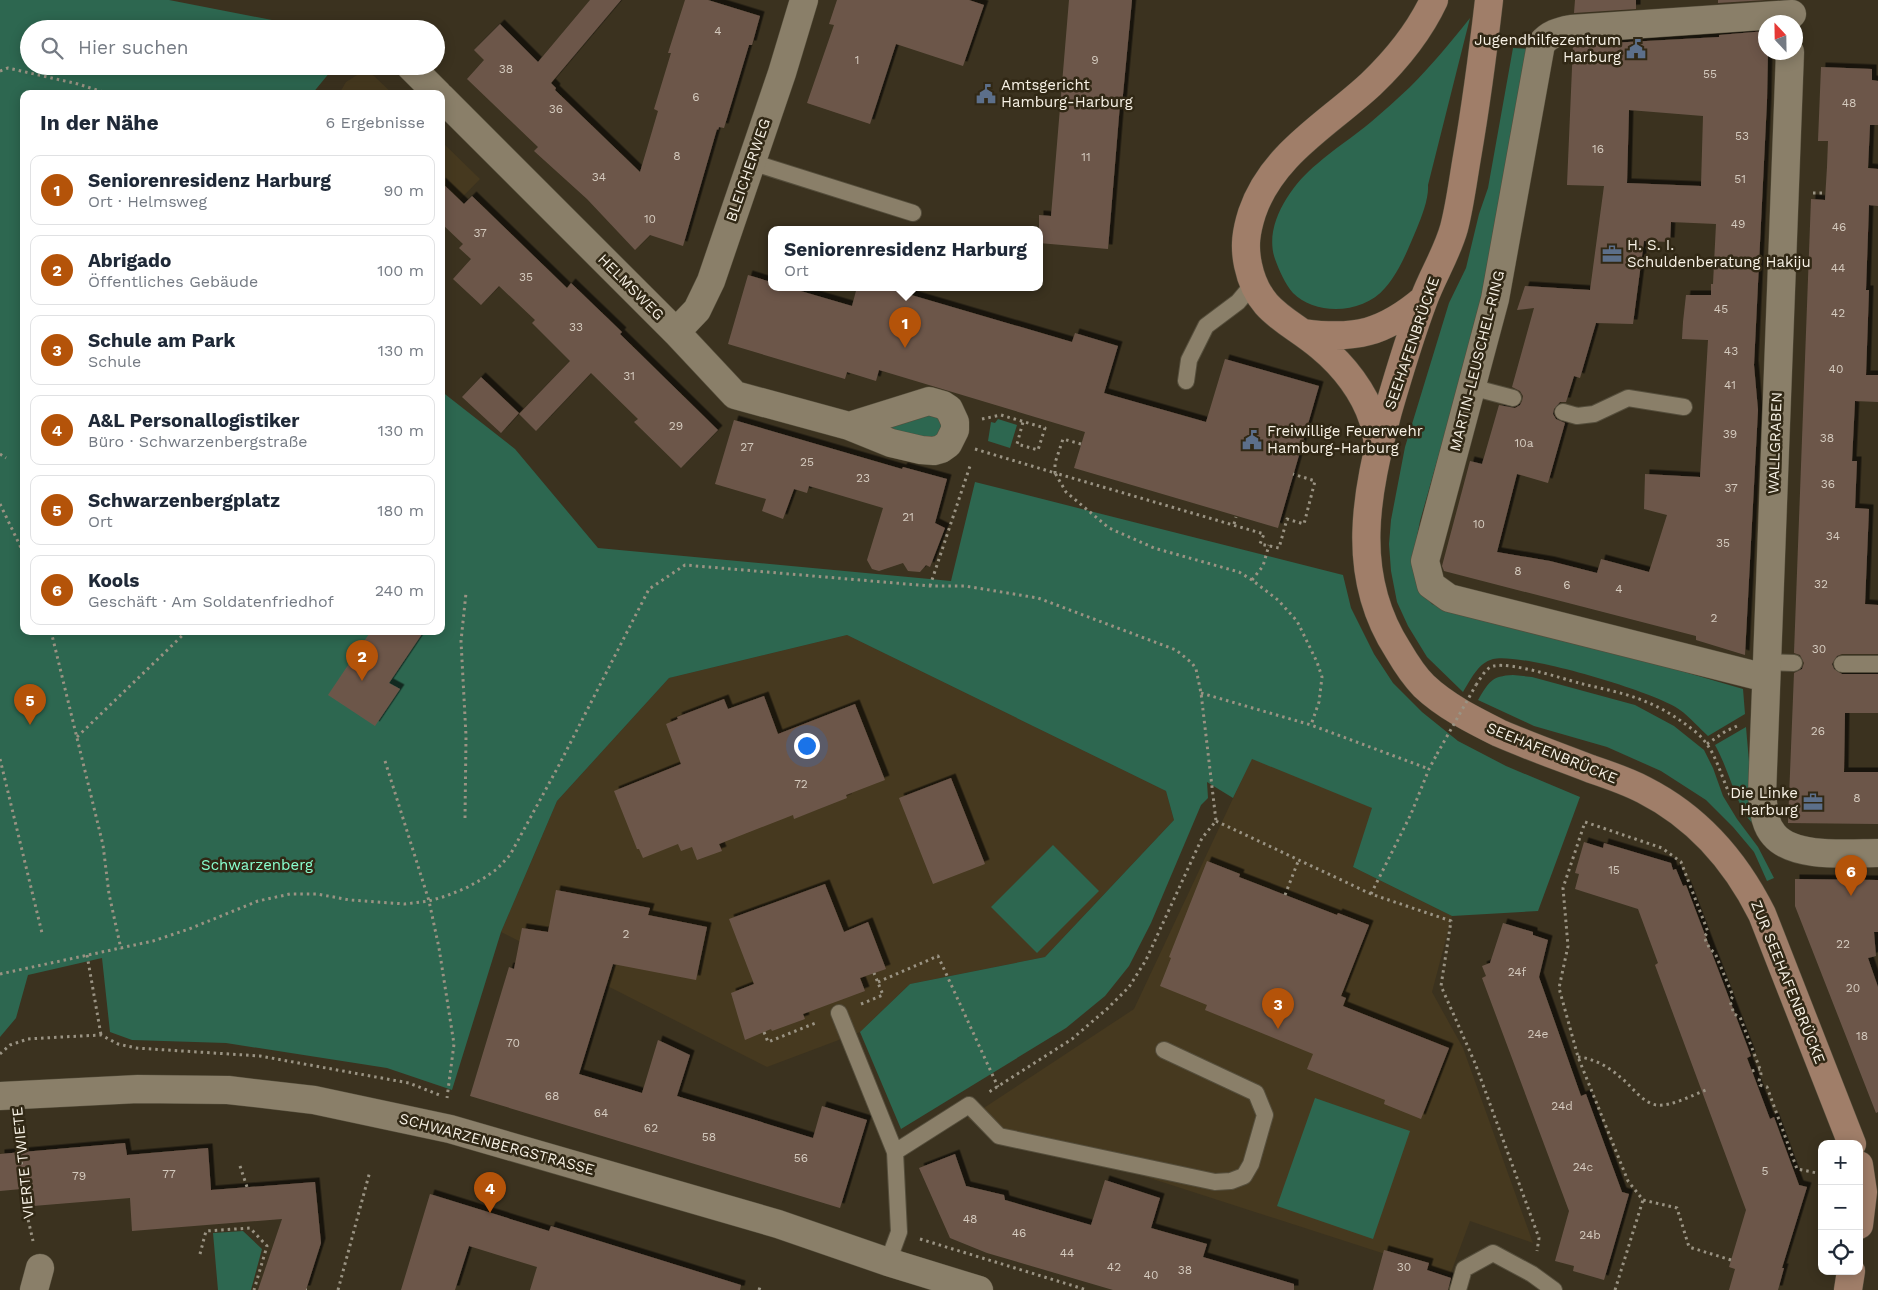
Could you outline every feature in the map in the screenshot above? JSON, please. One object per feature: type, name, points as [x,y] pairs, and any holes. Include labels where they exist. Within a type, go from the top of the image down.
[{"type":"main road","points":[[1378,446],[1374,421],[1363,396],[1337,361],[1304,333],[1266,306],[1250,275],[1245,253],[1245,236],[1262,189],[1287,156],[1370,85],[1393,62],[1413,36],[1434,0]]},
{"type":"main road","name":"SEEHAFENBRÜCKE","points":[[1489,0],[1475,109],[1458,210],[1448,246],[1424,299],[1400,370],[1378,446],[1366,511],[1366,559],[1370,584],[1375,604],[1383,623],[1405,661],[1422,684],[1438,698],[1478,723],[1523,743],[1630,784]]},
{"type":"main road","points":[[1304,333],[1343,336],[1362,334],[1384,326],[1405,315],[1424,299]]},
{"type":"main road","points":[[1362,334],[1373,336],[1387,346],[1397,359],[1400,370]]},
{"type":"main road","name":"ZUR SEEHAFENBRÜCKE","points":[[1630,784],[1661,800],[1702,830],[1721,849],[1752,893],[1762,914],[1850,1140]]},
{"type":"main road","points":[[1848,1290],[1850,1275]]},
{"type":"street","name":"BLEICHERWEG","points":[[676,332],[696,310],[711,281],[782,73],[804,0]]},
{"type":"street","name":"MARTIN-LEUSCHEL-RING","points":[[1766,670],[1449,598],[1431,585],[1426,561],[1495,299],[1541,44],[1546,38],[1559,31],[1571,29],[1792,12]]},
{"type":"street","name":"WALLGRABEN","points":[[1790,60],[1762,795],[1765,816],[1771,832],[1784,843],[1824,853],[1878,853]]},
{"type":"street","points":[[419,75],[434,90]]},
{"type":"street","name":"HELMSWEG","points":[[445,101],[676,332],[735,395],[849,426],[891,443],[921,450],[934,451],[948,444]]},
{"type":"street","points":[[849,426],[929,401],[936,402],[949,410],[955,422],[953,436],[948,444]]},
{"type":"street","name":"SCHWARZENBERGSTRASSE","points":[[8,1095],[138,1088],[228,1090],[314,1100],[450,1129],[778,1224],[888,1262],[979,1290]]},
{"type":"lane","points":[[751,162],[913,213]]},
{"type":"lane","points":[[1186,381],[1189,360],[1206,326],[1238,302],[1254,283]]},
{"type":"lane","points":[[1471,387],[1512,398]]},
{"type":"lane","points":[[1563,412],[1577,416],[1594,414],[1628,398],[1684,407]]},
{"type":"lane","points":[[1766,670],[1794,663]]},
{"type":"lane","points":[[1842,664],[1878,664]]},
{"type":"lane","points":[[839,1013],[895,1152],[899,1232],[888,1262]]},
{"type":"lane","points":[[895,1152],[970,1105],[999,1136],[1096,1155],[1216,1182],[1231,1181],[1244,1176],[1250,1164],[1265,1115],[1256,1093],[1164,1050]]},
{"type":"lane","points":[[1458,1290],[1464,1269],[1493,1253],[1532,1274],[1554,1290]]},
{"type":"path","points":[[0,70],[8,68],[20,71]]},
{"type":"path","points":[[39,75],[97,90]]},
{"type":"path","points":[[1812,193],[1826,193]]},
{"type":"path","points":[[989,418],[1000,415],[1045,428],[1038,450],[1016,444],[1023,422]]},
{"type":"path","points":[[1081,444],[1063,439],[1055,463],[1055,473],[1066,492],[1109,528],[1154,548],[1239,572],[1278,600],[1298,621],[1317,662],[1322,678],[1319,702],[1311,725]]},
{"type":"path","points":[[948,444],[1234,524],[1264,534],[1260,544],[1279,548],[1287,520],[1304,524],[1315,481],[1293,474]]},
{"type":"path","points":[[930,586],[975,450]]},
{"type":"path","points":[[0,454],[6,458]]},
{"type":"path","points":[[0,504],[20,546]]},
{"type":"path","points":[[1234,524],[1236,517]]},
{"type":"path","points":[[1252,580],[1262,566],[1269,546]]},
{"type":"path","points":[[0,974],[153,941],[258,902],[290,894],[317,894],[350,900],[406,904],[429,901],[466,888],[497,869],[510,855],[558,767],[649,589],[685,565],[930,586],[965,586],[1038,598],[1176,650],[1192,663],[1196,669],[1201,693],[1216,821],[1202,838],[1146,960],[1128,987],[1108,1008],[1072,1039],[970,1105]]},
{"type":"path","points":[[465,818],[466,736],[461,641],[466,593]]},
{"type":"path","points":[[52,635],[103,845],[109,894],[121,949]]},
{"type":"path","points":[[76,738],[183,635]]},
{"type":"path","points":[[1371,894],[1411,814],[1437,754],[1476,685],[1485,672],[1493,666],[1528,670],[1648,702],[1680,720],[1707,744],[1718,763],[1725,786],[1734,803]]},
{"type":"path","points":[[1201,693],[1311,725],[1429,769]]},
{"type":"path","points":[[1707,744],[1726,731]]},
{"type":"path","points":[[0,759],[42,933]]},
{"type":"path","points":[[385,761],[429,901],[439,948],[454,1044],[446,1098]]},
{"type":"path","points":[[1216,821],[1371,894],[1451,921],[1441,986],[1475,1063],[1539,1238],[1532,1274]]},
{"type":"path","points":[[1731,1260],[1689,1247],[1677,1208],[1643,1200],[1628,1181],[1578,1057],[1559,988],[1568,946],[1563,888],[1584,822],[1662,848],[1681,862],[1708,932],[1704,937],[1710,949],[1715,953],[1733,996],[1730,1001],[1734,1014],[1740,1017],[1760,1068],[1760,1085],[1766,1088],[1797,1169],[1818,1173]]},
{"type":"path","points":[[1285,895],[1299,859]]},
{"type":"path","points":[[87,955],[102,1035]]},
{"type":"path","points":[[878,982],[938,956],[998,1086]]},
{"type":"path","points":[[1578,1057],[1589,1058],[1612,1070],[1648,1102],[1656,1105],[1664,1105],[1706,1090]]},
{"type":"path","points":[[1752,1071],[1760,1068]]},
{"type":"path","name":"VIERTE TWIETE","points":[[8,1095],[37,1279]]},
{"type":"path","points":[[240,1166],[247,1187]]},
{"type":"path","points":[[338,1290],[370,1172]]},
{"type":"path","points":[[1615,1290],[1643,1200]]},
{"type":"path","points":[[200,1254],[206,1231],[250,1228],[267,1246],[254,1290]]},
{"type":"path","points":[[260,1271],[262,1279]]},
{"type":"path","points":[[759,1290],[761,1284]]},
{"type":"shaded area","points":[[357,75],[372,75],[389,90],[341,90],[346,82]]},
{"type":"shaded area","points":[[445,145],[480,179],[445,215]]},
{"type":"shaded area","points":[[847,635],[1166,791],[1174,820],[1045,957],[910,984],[860,1032],[767,1067],[501,932],[557,801],[669,678]]},
{"type":"shaded area","points":[[1252,758],[1373,808],[1353,867],[1452,916],[1432,992],[1463,1048],[1533,1243],[1470,1221],[1450,1275],[967,1119],[1134,1009]]},
{"type":"green space","name":"Schwarzenberg","points":[[0,0],[169,0],[272,20],[20,20],[20,75],[328,75],[315,90],[20,90],[20,635],[445,635],[445,394],[515,449],[598,548],[951,581],[975,482],[1343,575],[1351,608],[1374,654],[1393,683],[1422,712],[1458,741],[1506,766],[1580,797],[1538,911],[1452,916],[1353,867],[1372,808],[1252,759],[1233,798],[1207,782],[1208,798],[1201,805],[1151,923],[1129,966],[1105,996],[1066,1028],[901,1129],[860,1032],[910,984],[1045,957],[1174,820],[1166,791],[847,635],[669,678],[557,801],[501,932],[452,1090],[387,1068],[226,1043],[132,1040],[110,1032],[102,958],[28,975],[16,1018],[0,1037]]},
{"type":"green space","points":[[1470,18],[1428,185],[1425,207],[1407,252],[1395,274],[1376,297],[1352,307],[1326,308],[1314,306],[1303,300],[1293,293],[1287,285],[1275,259],[1272,246],[1276,219],[1282,206],[1298,182],[1308,172],[1371,122],[1410,87]]},
{"type":"green space","points":[[1513,48],[1530,49],[1485,292],[1420,521],[1412,562],[1425,595],[1432,604],[1455,613],[1530,627],[1743,689],[1745,714],[1708,736],[1680,710],[1645,693],[1588,675],[1531,661],[1508,658],[1488,661],[1475,672],[1463,692],[1427,657],[1408,626],[1397,602],[1391,571],[1389,544],[1391,520],[1405,447],[1449,303],[1466,268],[1479,214],[1488,188]]},
{"type":"green space","points":[[930,411],[945,423],[933,442],[881,426]]},
{"type":"green space","points":[[998,419],[1017,425],[1010,448],[988,441],[991,422],[995,423]]},
{"type":"green space","points":[[1513,675],[1532,677],[1635,705],[1674,726],[1704,750],[1723,796],[1758,847],[1774,878],[1767,881],[1754,852],[1733,827],[1706,800],[1661,771],[1607,747],[1534,726],[1478,700],[1491,681]]},
{"type":"green space","points":[[1746,727],[1752,796],[1760,832],[1742,808],[1715,745]]},
{"type":"green space","points":[[1053,845],[1099,891],[1037,953],[991,907]]},
{"type":"green space","points":[[1315,1098],[1410,1131],[1373,1239],[1277,1206]]},
{"type":"green space","points":[[243,1231],[262,1249],[251,1290],[218,1290],[213,1233]]},
{"type":"building","points":[[590,0],[621,0],[551,83],[556,88],[555,90],[640,172],[658,111],[654,109],[671,53],[668,53],[685,0],[708,0],[760,16],[752,45],[749,45],[724,128],[719,127],[717,129],[683,246],[650,235],[635,250],[587,199],[534,151],[538,147],[467,79],[484,60],[474,50],[500,24],[538,62]]},
{"type":"building","points":[[837,0],[969,0],[984,5],[963,66],[896,44],[870,124],[807,103],[834,25],[829,24]]},
{"type":"building","points":[[1069,0],[1132,0],[1122,105],[1120,104],[1108,249],[1043,243],[1043,226],[1039,226],[1039,215],[1051,216]]},
{"type":"building","points":[[1575,0],[1636,0],[1636,9],[1574,13]]},
{"type":"building","points":[[1718,0],[1766,0],[1718,3]]},
{"type":"building","points":[[1758,32],[1758,60],[1768,60],[1754,365],[1758,410],[1745,655],[1696,640],[1696,636],[1444,571],[1442,566],[1470,461],[1482,464],[1499,405],[1515,408],[1522,401],[1523,396],[1520,391],[1512,387],[1534,308],[1517,310],[1525,286],[1590,290],[1604,186],[1567,185],[1573,45],[1719,37],[1719,35]],"holes":[[[1629,110],[1703,116],[1701,186],[1627,183]],[[1671,222],[1716,224],[1711,295],[1686,295],[1683,322],[1682,339],[1708,340],[1700,477],[1645,474],[1644,509],[1667,515],[1649,572],[1601,559],[1597,573],[1550,561],[1497,552],[1517,474],[1548,483],[1565,423],[1556,419],[1553,414],[1554,409],[1560,402],[1566,402],[1574,376],[1580,378],[1596,323],[1633,324],[1644,241],[1670,242]]]},
{"type":"building","points":[[1821,67],[1872,69],[1872,80],[1878,81],[1878,125],[1870,125],[1868,168],[1878,169],[1878,206],[1869,205],[1866,375],[1878,375],[1878,402],[1855,401],[1852,461],[1857,461],[1855,508],[1869,509],[1865,604],[1878,605],[1878,654],[1842,654],[1837,656],[1832,664],[1834,669],[1842,674],[1878,674],[1878,713],[1845,713],[1844,772],[1878,772],[1878,824],[1788,823],[1794,673],[1802,669],[1804,663],[1800,655],[1794,653],[1811,199],[1825,200],[1827,167],[1828,141],[1818,141]]},
{"type":"building","points":[[445,186],[464,204],[472,196],[567,288],[571,283],[718,430],[681,468],[634,422],[638,419],[591,373],[536,431],[519,414],[570,361],[532,323],[535,320],[499,286],[481,305],[453,279],[471,259],[459,248],[463,244],[445,227]]},
{"type":"building","points":[[748,275],[768,281],[768,291],[801,291],[852,306],[856,291],[898,291],[1072,342],[1075,333],[1118,346],[1104,393],[1206,422],[1225,359],[1319,386],[1278,528],[1074,468],[1085,432],[879,370],[876,381],[847,372],[845,379],[728,344]]},
{"type":"building","points":[[481,377],[519,413],[501,433],[462,397]]},
{"type":"building","points":[[734,420],[902,469],[903,467],[947,479],[935,523],[945,528],[930,567],[926,565],[920,572],[908,571],[903,563],[879,571],[872,569],[867,560],[883,508],[809,486],[807,493],[794,489],[783,519],[762,511],[766,499],[715,484]]},
{"type":"building","points":[[368,635],[421,635],[389,683],[400,689],[375,726],[328,695]]},
{"type":"building","points":[[764,696],[778,734],[855,704],[885,780],[846,795],[847,798],[794,819],[793,815],[719,844],[722,851],[697,860],[692,847],[681,851],[678,844],[643,858],[639,849],[637,849],[614,791],[681,764],[666,724],[678,719],[677,717],[724,699],[728,709]]},
{"type":"building","points":[[951,778],[985,864],[933,884],[899,798]]},
{"type":"building","points":[[1584,842],[1603,848],[1604,843],[1671,863],[1673,870],[1676,869],[1683,886],[1686,885],[1751,1056],[1747,1058],[1770,1119],[1774,1117],[1799,1185],[1807,1187],[1782,1268],[1784,1268],[1778,1290],[1729,1290],[1735,1269],[1729,1267],[1746,1210],[1655,965],[1658,963],[1638,909],[1575,889],[1579,874],[1575,873]]},
{"type":"building","points":[[1207,861],[1240,874],[1239,877],[1337,915],[1338,913],[1369,925],[1341,996],[1346,998],[1343,1006],[1449,1048],[1421,1119],[1384,1104],[1385,1100],[1307,1069],[1313,1054],[1205,1010],[1207,1005],[1160,986],[1171,958],[1169,957]]},
{"type":"building","points":[[1795,879],[1878,880],[1878,932],[1874,932],[1876,956],[1868,958],[1878,987],[1878,1112],[1876,1113],[1795,906]]},
{"type":"building","points":[[825,884],[844,932],[868,922],[886,969],[860,978],[865,991],[803,1014],[805,1019],[772,1031],[771,1029],[745,1040],[731,993],[754,984],[729,919]]},
{"type":"building","points":[[556,890],[650,908],[648,915],[707,927],[696,980],[613,964],[579,1074],[642,1093],[658,1040],[690,1055],[677,1096],[813,1138],[822,1106],[867,1120],[840,1208],[470,1096],[509,967],[514,969],[522,928],[548,932]]},
{"type":"building","points":[[1503,923],[1533,932],[1533,935],[1548,940],[1539,977],[1581,1096],[1586,1094],[1622,1192],[1629,1194],[1604,1280],[1573,1271],[1574,1266],[1555,1261],[1569,1211],[1482,978],[1486,976],[1482,966],[1490,963]]},
{"type":"building","points":[[125,1143],[127,1155],[208,1148],[211,1190],[315,1182],[321,1243],[306,1290],[258,1290],[282,1219],[132,1231],[130,1198],[33,1206],[32,1188],[0,1191],[0,1154]]},
{"type":"building","points":[[955,1154],[966,1186],[1004,1195],[1005,1200],[1091,1225],[1105,1180],[1160,1198],[1151,1228],[1207,1244],[1203,1257],[1294,1284],[1294,1290],[1113,1290],[987,1253],[950,1238],[919,1168]]},
{"type":"building","points":[[430,1194],[549,1231],[551,1226],[741,1285],[740,1290],[530,1290],[537,1267],[469,1246],[455,1290],[401,1290]]},
{"type":"building","points":[[1384,1250],[1429,1263],[1427,1270],[1451,1278],[1448,1290],[1373,1290]]},
{"type":"place","name":"Jugendhilfezentrum Harburg","points":[[1636,49]]},
{"type":"place","name":"Amtsgericht Hamburg-Harburg","points":[[986,94]]},
{"type":"place","name":"H. S. I. Schuldenberatung Hakiju","points":[[1612,254]]},
{"type":"place","name":"Seniorenresidenz Harburg","points":[[905,348]]},
{"type":"place","name":"Freiwillige Feuerwehr Hamburg-Harburg","points":[[1252,440]]},
{"type":"place","name":"Abrigado","points":[[362,681]]},
{"type":"place","name":"Schwarzenbergplatz","points":[[30,725]]},
{"type":"place","name":"Die Linke Harburg","points":[[1813,802]]},
{"type":"place","name":"Kools","points":[[1851,896]]},
{"type":"place","name":"Schule am Park","points":[[1278,1029]]},
{"type":"place","name":"A&L Personallogistiker","points":[[490,1213]]}]
